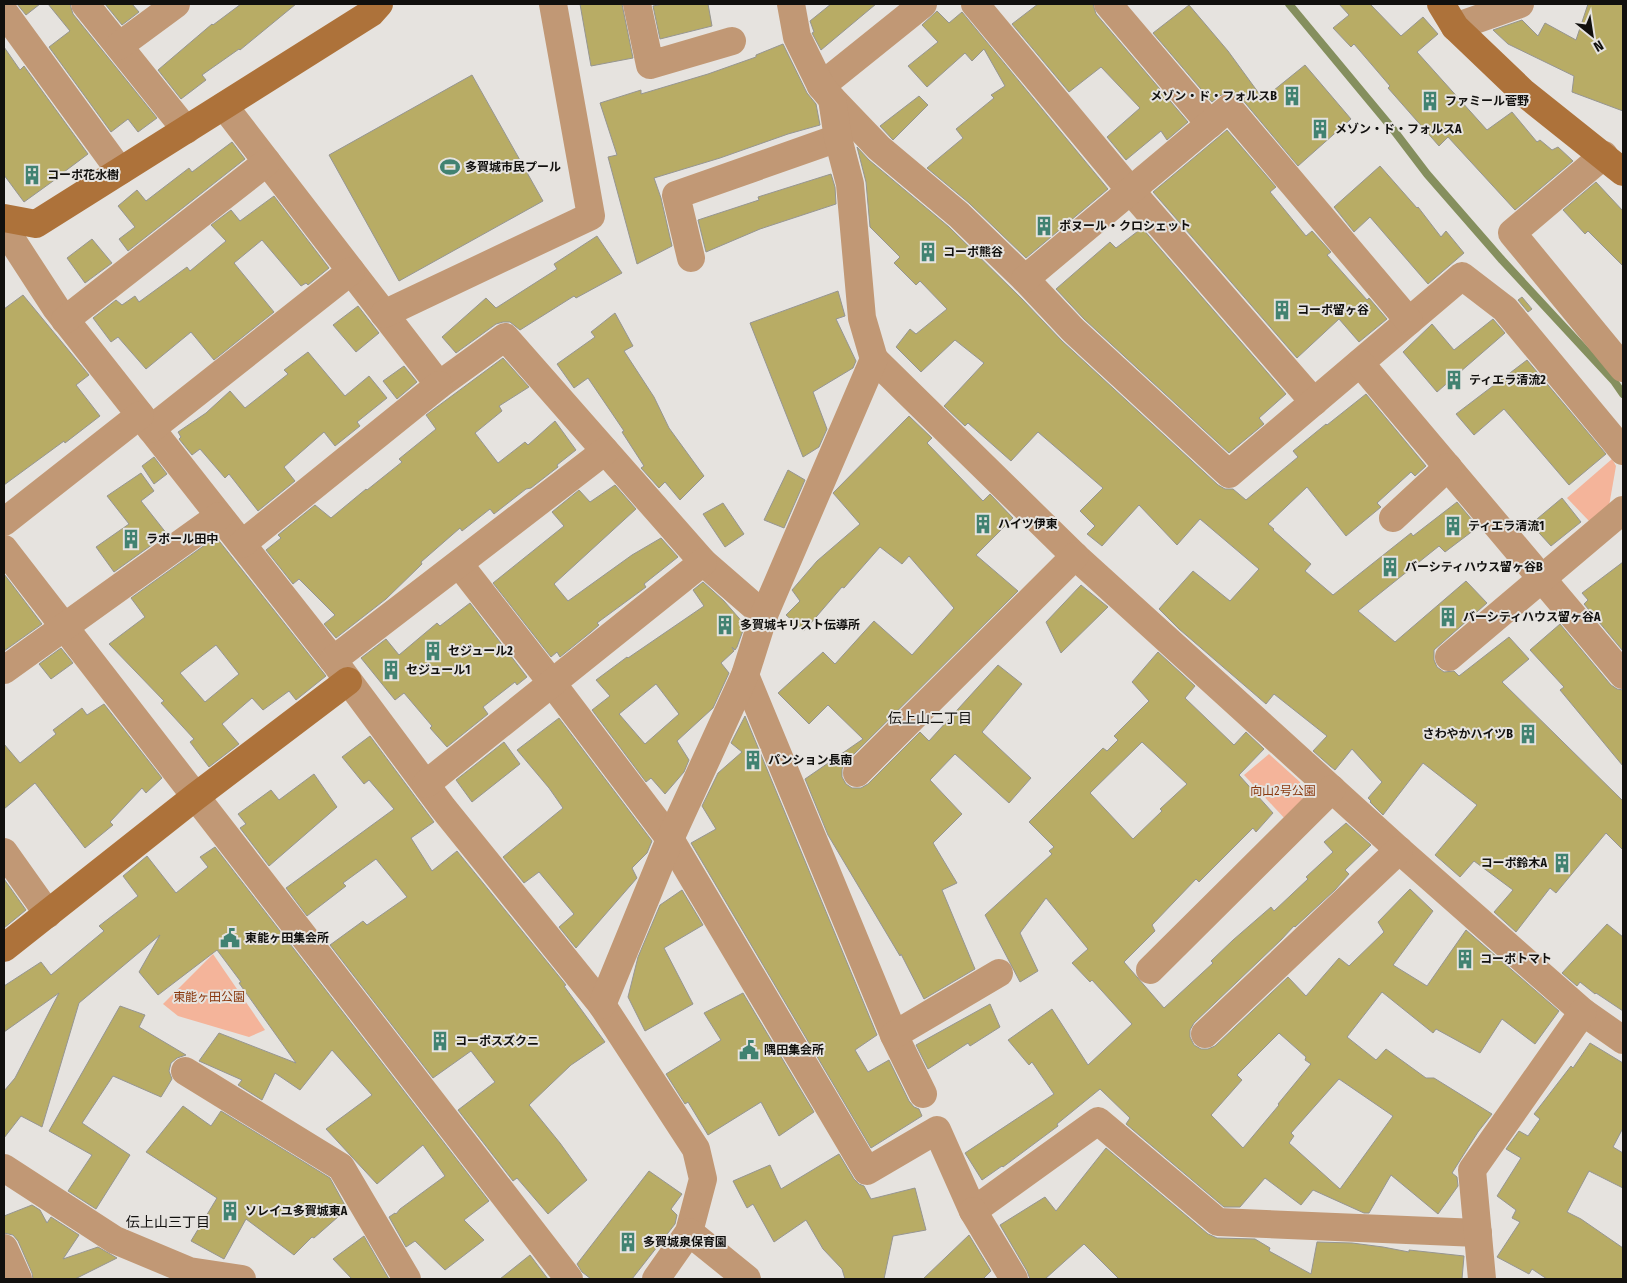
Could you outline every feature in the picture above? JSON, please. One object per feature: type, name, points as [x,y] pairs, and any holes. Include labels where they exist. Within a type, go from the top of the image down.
[{"type":"street","points":[[85,4],[186,130]]},
{"type":"street","points":[[119,46],[176,4]]},
{"type":"street","points":[[4,218],[36,224],[371,13],[379,4]]},
{"type":"street","points":[[384,314],[591,216],[553,4]]},
{"type":"street","points":[[637,4],[650,65],[732,41]]},
{"type":"street","points":[[792,4],[797,37],[826,92],[850,184],[862,318],[874,359],[1075,556],[1399,850],[1583,1012],[1623,1040]]},
{"type":"street","points":[[826,92],[923,4]]},
{"type":"street","points":[[975,4],[1130,190],[1314,402]]},
{"type":"street","points":[[1108,4],[1210,124]]},
{"type":"street","points":[[1441,4],[1455,27],[1524,92],[1613,164],[1512,233],[1623,368]]},
{"type":"street","points":[[1455,27],[1520,4]]},
{"type":"street","points":[[4,12],[120,171]]},
{"type":"street","points":[[826,92],[879,148],[959,214],[1025,279],[1073,330],[1229,474],[1462,276],[1505,309],[1623,451]]},
{"type":"street","points":[[224,106],[439,385]]},
{"type":"street","points":[[1025,279],[1229,108],[1408,321]]},
{"type":"street","points":[[691,258],[676,195],[838,138]]},
{"type":"street","points":[[65,320],[267,162]]},
{"type":"street","points":[[4,228],[65,320],[341,670],[426,784],[602,1005],[696,1149],[702,1179],[689,1232],[656,1279]]},
{"type":"street","points":[[4,522],[146,422],[351,271]]},
{"type":"street","points":[[242,544],[439,385],[505,337],[703,562],[764,615]]},
{"type":"street","points":[[602,1005],[670,839],[745,675],[764,615],[874,359]]},
{"type":"street","points":[[1360,363],[1623,675]]},
{"type":"street","points":[[4,948],[195,797],[459,564],[605,451]]},
{"type":"street","points":[[1394,518],[1448,467]]},
{"type":"street","points":[[1449,657],[1623,510]]},
{"type":"street","points":[[4,670],[219,516]]},
{"type":"street","points":[[4,549],[569,1279]]},
{"type":"street","points":[[856,773],[1075,556]]},
{"type":"street","points":[[426,784],[703,562]]},
{"type":"street","points":[[459,564],[670,839],[867,1170],[937,1130],[973,1211],[1014,1279]]},
{"type":"street","points":[[745,675],[894,1035],[923,1094]]},
{"type":"street","points":[[1150,970],[1332,789]]},
{"type":"street","points":[[1205,1034],[1399,850]]},
{"type":"street","points":[[4,852],[48,914]]},
{"type":"street","points":[[894,1035],[999,973]]},
{"type":"street","points":[[1482,1279],[1472,1170],[1583,1012]]},
{"type":"street","points":[[186,1071],[341,1167],[407,1279]]},
{"type":"street","points":[[973,1211],[1098,1121],[1218,1222],[1478,1233]]},
{"type":"street","points":[[4,1168],[115,1240],[189,1271],[235,1279]]},
{"type":"street","points":[[689,1232],[747,1279]]},
{"type":"street","points":[[4,1248],[18,1279]]},
{"type":"green space","points":[[1612,459],[1616,466],[1609,506],[1590,522],[1567,498]]},
{"type":"green space","name":"向山2号公園","points":[[1269,754],[1300,782],[1304,806],[1287,821],[1244,775]]},
{"type":"green space","name":"東能ヶ田公園","points":[[213,954],[265,1030],[249,1037],[178,1016],[163,1004]]},
{"type":"building","points":[[17,4],[40,4],[26,15]]},
{"type":"building","points":[[48,4],[70,4],[73,14],[157,118],[138,132],[128,119],[111,132],[49,47],[70,31]]},
{"type":"building","points":[[105,4],[132,4],[139,12],[122,25]]},
{"type":"building","points":[[241,4],[296,4],[240,50],[202,75],[206,80],[181,99],[158,70],[212,24]]},
{"type":"building","points":[[580,4],[622,4],[633,58],[591,66]]},
{"type":"building","points":[[663,4],[708,4],[712,26],[660,39],[653,6]]},
{"type":"building","points":[[831,4],[876,4],[821,50],[812,33],[814,32],[810,21]]},
{"type":"building","points":[[1038,4],[1093,4],[1096,14],[1188,122],[1167,140],[1161,131],[1126,160],[1107,137],[1140,108],[1101,67],[1069,92],[1012,24]]},
{"type":"building","points":[[1339,4],[1370,4],[1401,36],[1423,17],[1438,34],[1417,52],[1487,130],[1512,112],[1537,142],[1540,140],[1552,150],[1558,147],[1573,161],[1515,210],[1448,137],[1439,146],[1388,88],[1390,86],[1354,44],[1351,47],[1333,28],[1349,15]]},
{"type":"building","points":[[1588,4],[1623,4],[1623,111],[1572,92],[1574,76],[1508,44],[1493,30],[1522,20],[1538,36],[1545,23],[1576,40]]},
{"type":"building","points":[[1189,5],[1228,51],[1263,99],[1305,65],[1351,119],[1298,166],[1241,98],[1235,94],[1227,93],[1219,96],[1212,102],[1153,33]]},
{"type":"building","points":[[937,11],[949,23],[962,12],[1108,189],[1026,258],[969,203],[927,168],[963,138],[956,129],[994,98],[991,95],[1005,86],[984,49],[972,61],[965,53],[927,87],[908,66],[938,42],[922,25]]},
{"type":"building","points":[[783,44],[807,93],[816,104],[820,125],[654,178],[661,198],[672,246],[637,264],[608,157],[617,155],[600,103],[641,90],[641,94],[708,74],[756,57],[756,55]]},
{"type":"building","points":[[4,47],[20,70],[24,66],[88,154],[24,202],[4,175]]},
{"type":"building","points":[[472,75],[543,201],[399,281],[329,155]]},
{"type":"building","points":[[919,96],[928,105],[893,140],[880,126]]},
{"type":"building","points":[[1227,130],[1276,187],[1270,192],[1306,236],[1312,231],[1331,252],[1327,255],[1367,300],[1369,298],[1387,319],[1359,342],[1339,319],[1297,358],[1153,192]]},
{"type":"building","points":[[232,142],[245,159],[128,251],[119,239],[135,227],[118,206],[137,190],[146,201],[189,168],[192,172]]},
{"type":"building","points":[[857,147],[869,160],[949,227],[1062,341],[1218,485],[1225,489],[1233,489],[1246,500],[1298,457],[1293,451],[1366,394],[1426,466],[1415,476],[1411,472],[1377,503],[1381,507],[1346,536],[1307,487],[1268,524],[1311,564],[1305,571],[1333,595],[1411,533],[1413,536],[1457,502],[1478,527],[1445,552],[1439,546],[1358,611],[1395,642],[1466,581],[1487,603],[1434,650],[1434,660],[1437,667],[1444,672],[1454,671],[1459,676],[1509,637],[1529,659],[1502,682],[1623,801],[1623,850],[1606,833],[1556,893],[1550,888],[1516,932],[1494,912],[1513,890],[1474,861],[1460,877],[1435,855],[1477,805],[1423,763],[1383,815],[1368,798],[1382,782],[1352,749],[1335,770],[1313,751],[1327,736],[1274,694],[1266,704],[1179,629],[1159,609],[1193,571],[1230,601],[1259,569],[1200,519],[1177,545],[1139,505],[1102,546],[1087,534],[1095,526],[1080,511],[1103,488],[1038,432],[1011,461],[968,423],[965,426],[944,406],[984,363],[955,340],[921,372],[896,347],[910,329],[916,334],[947,309],[920,281],[916,285],[894,263],[900,257],[870,227],[866,182]]},
{"type":"building","points":[[1380,166],[1418,207],[1441,237],[1446,231],[1464,253],[1428,284],[1370,217],[1354,232],[1334,207]]},
{"type":"building","points":[[831,174],[835,187],[836,204],[760,229],[706,252],[698,220],[759,200],[758,197]]},
{"type":"building","points":[[1596,182],[1623,211],[1623,266],[1588,231],[1585,234],[1563,210]]},
{"type":"building","points":[[274,196],[329,268],[308,285],[306,283],[301,286],[262,240],[234,263],[274,312],[214,360],[191,332],[146,369],[118,337],[111,342],[93,318],[116,300],[122,305],[135,296],[139,302],[187,267],[190,271],[226,241],[211,225],[231,210],[240,221]]},
{"type":"building","points":[[1142,228],[1286,394],[1259,418],[1264,424],[1229,453],[1084,319],[1056,289],[1110,242],[1116,248]]},
{"type":"building","points":[[597,236],[622,273],[576,298],[574,296],[520,330],[510,322],[496,324],[456,353],[442,337],[486,298],[496,308],[557,269],[554,264]]},
{"type":"building","points":[[92,239],[112,263],[85,283],[67,258]]},
{"type":"building","points":[[838,291],[845,316],[836,319],[856,361],[853,368],[813,392],[827,429],[819,447],[803,457],[750,323]]},
{"type":"building","points":[[23,295],[89,375],[76,385],[100,416],[4,485],[4,309]]},
{"type":"building","points":[[1522,297],[1532,309],[1528,312],[1518,300]]},
{"type":"building","points":[[358,306],[379,333],[356,352],[333,325]]},
{"type":"building","points":[[615,313],[633,346],[624,351],[654,397],[669,428],[704,476],[680,500],[665,482],[659,488],[641,468],[644,466],[622,432],[624,431],[588,378],[574,388],[557,364],[595,337],[591,332]]},
{"type":"building","points":[[1493,319],[1505,333],[1437,392],[1403,352],[1432,324],[1454,350]]},
{"type":"building","points":[[308,352],[345,396],[369,376],[387,398],[357,422],[360,426],[335,446],[324,432],[284,467],[295,481],[258,511],[229,474],[225,478],[200,449],[192,455],[179,439],[181,437],[178,432],[206,413],[230,391],[245,408],[288,374],[284,370]]},
{"type":"building","points":[[503,358],[529,387],[499,406],[502,411],[475,433],[498,463],[525,442],[528,445],[555,421],[576,450],[557,465],[558,467],[494,514],[490,509],[462,531],[460,528],[421,562],[422,564],[386,599],[336,638],[324,624],[335,615],[299,579],[293,584],[266,550],[281,538],[278,535],[315,505],[331,518],[402,462],[399,459],[436,429],[426,415]]},
{"type":"building","points":[[1527,360],[1606,454],[1569,485],[1504,409],[1474,435],[1456,414]]},
{"type":"building","points":[[404,366],[417,382],[397,399],[383,381]]},
{"type":"building","points":[[909,416],[932,438],[927,443],[983,501],[990,494],[1013,518],[976,555],[1018,591],[846,762],[842,769],[842,777],[846,784],[852,788],[861,788],[868,784],[920,732],[929,741],[998,665],[1022,684],[982,732],[1031,778],[1009,803],[955,754],[930,780],[962,814],[933,843],[957,883],[942,890],[975,969],[924,999],[901,954],[900,956],[828,835],[805,779],[863,739],[828,705],[809,724],[778,693],[823,652],[835,664],[874,621],[912,655],[954,608],[909,556],[902,564],[880,547],[804,631],[786,615],[800,601],[792,590],[817,561],[860,524],[833,493]]},
{"type":"building","points":[[154,457],[167,474],[154,484],[142,466]]},
{"type":"building","points":[[788,470],[805,480],[784,528],[764,520]]},
{"type":"building","points":[[141,473],[154,491],[141,501],[167,534],[114,572],[96,547],[129,524],[107,496]]},
{"type":"building","points":[[615,485],[636,509],[554,584],[568,601],[632,555],[661,538],[678,557],[644,584],[646,587],[597,623],[599,625],[560,657],[557,652],[551,657],[493,583],[564,526],[552,512],[579,490],[590,502]]},
{"type":"building","points":[[1562,498],[1581,522],[1551,546],[1531,524]]},
{"type":"building","points":[[723,503],[744,534],[725,547],[703,514]]},
{"type":"building","points":[[216,537],[326,676],[296,700],[289,691],[263,710],[252,698],[222,724],[239,744],[209,767],[190,742],[194,739],[161,703],[164,701],[109,644],[145,617],[131,598]],"holes":[[[216,645],[239,674],[205,702],[180,673]]]},
{"type":"building","points":[[1623,562],[1623,651],[1584,604],[1588,600],[1582,593]]},
{"type":"building","points":[[4,574],[42,624],[4,651]]},
{"type":"building","points":[[703,582],[724,601],[745,625],[737,647],[735,650],[732,647],[734,651],[721,663],[729,673],[713,708],[677,741],[689,760],[684,772],[665,794],[651,778],[646,782],[592,710],[610,696],[596,680],[704,606],[693,590]],"holes":[[[656,684],[679,714],[645,744],[619,714]]]},
{"type":"building","points":[[1081,585],[1108,607],[1061,653],[1046,622]]},
{"type":"building","points":[[470,603],[527,677],[517,685],[515,682],[483,707],[488,714],[447,747],[404,693],[395,700],[361,658],[386,639],[399,655],[437,623],[440,626]]},
{"type":"building","points":[[1560,624],[1611,685],[1623,690],[1623,766],[1560,690],[1564,687],[1530,650]]},
{"type":"building","points":[[61,648],[73,663],[51,679],[39,664]]},
{"type":"building","points":[[1158,652],[1195,686],[1185,698],[1234,745],[1246,732],[1264,749],[1239,775],[1273,813],[1256,832],[1253,828],[1199,882],[1196,879],[1152,925],[1155,931],[1124,962],[1164,1008],[1213,963],[1211,961],[1233,940],[1271,907],[1274,911],[1308,879],[1306,877],[1333,852],[1324,842],[1346,823],[1371,845],[1345,870],[1349,874],[1335,890],[1294,926],[1194,1023],[1190,1030],[1190,1037],[1194,1045],[1201,1049],[1215,1046],[1288,977],[1306,996],[1339,958],[1349,966],[1384,932],[1378,922],[1410,889],[1433,911],[1393,965],[1427,986],[1466,930],[1559,1011],[1535,1044],[1502,1019],[1480,1053],[1436,1029],[1433,1033],[1382,992],[1347,1037],[1376,1060],[1386,1049],[1426,1078],[1434,1078],[1492,1114],[1452,1173],[1457,1177],[1458,1186],[1438,1214],[1391,1175],[1369,1213],[1364,1213],[1313,1190],[1301,1205],[1265,1178],[1240,1207],[1224,1207],[1126,1124],[1130,1118],[1100,1089],[1057,1124],[1058,1126],[1003,1167],[982,1180],[965,1153],[1054,1094],[1032,1062],[1029,1065],[1008,1040],[1052,1009],[1088,1065],[1132,1024],[1092,980],[1090,982],[1072,963],[1088,949],[1046,898],[1020,933],[1038,971],[1020,982],[985,915],[1052,854],[1049,851],[1054,847],[1029,822],[1103,748],[1107,751],[1118,740],[1114,736],[1149,701],[1132,682]],"holes":[[[1142,742],[1187,784],[1160,809],[1162,811],[1133,839],[1090,793]],[[1279,1033],[1306,1057],[1305,1060],[1311,1064],[1243,1148],[1211,1115],[1242,1080],[1237,1075]],[[1339,1079],[1393,1116],[1340,1189],[1289,1143],[1294,1136],[1291,1133]]]},
{"type":"building","points":[[104,704],[162,778],[146,793],[142,788],[110,822],[113,825],[85,848],[35,783],[4,809],[4,744],[20,763],[56,734],[53,730],[82,708],[87,715]]},
{"type":"building","points":[[745,716],[877,1035],[855,1050],[868,1072],[889,1060],[909,1101],[914,1107],[919,1109],[922,1116],[871,1148],[691,843],[716,829],[702,806],[718,773],[742,752],[731,743]]},
{"type":"building","points":[[559,718],[652,841],[647,853],[632,868],[637,878],[576,948],[559,927],[574,914],[539,872],[524,883],[503,857],[563,808],[517,750]]},
{"type":"building","points":[[370,736],[434,822],[411,838],[432,871],[457,851],[566,985],[564,986],[605,1042],[571,1065],[529,1105],[587,1180],[548,1214],[517,1178],[513,1181],[458,1110],[495,1082],[471,1051],[433,1078],[330,945],[363,921],[367,925],[407,897],[376,859],[343,883],[346,886],[307,916],[286,888],[394,809],[369,780],[364,784],[342,757]]},
{"type":"building","points":[[504,742],[520,764],[472,802],[456,780]]},
{"type":"building","points":[[314,774],[337,807],[269,866],[240,828],[246,824],[238,814],[271,790],[279,800]]},
{"type":"building","points":[[215,847],[489,1201],[464,1220],[484,1240],[445,1270],[415,1241],[406,1247],[389,1217],[396,1214],[445,1176],[423,1145],[377,1184],[326,1129],[372,1095],[332,1050],[300,1090],[275,1073],[262,1100],[238,1085],[242,1080],[199,1061],[219,1033],[296,1063],[217,950],[158,995],[139,972],[160,935],[79,1003],[42,1127],[21,1116],[4,1138],[4,1091],[15,1078],[59,993],[4,1032],[4,986],[41,962],[51,975],[104,931],[99,926],[138,896],[123,876],[147,856],[176,893],[208,867],[200,857]]},
{"type":"building","points":[[4,879],[26,910],[4,928]]},
{"type":"building","points":[[682,890],[703,925],[664,948],[693,1004],[645,1031],[628,997],[638,957],[660,905]]},
{"type":"building","points":[[1607,924],[1623,937],[1623,1011],[1595,994],[1580,982],[1577,986],[1562,973]]},
{"type":"building","points":[[743,993],[814,1112],[779,1136],[761,1102],[708,1135],[688,1102],[685,1104],[666,1074],[721,1040],[704,1013]]},
{"type":"building","points":[[990,1004],[1000,1027],[970,1046],[968,1043],[928,1069],[916,1045]]},
{"type":"building","points":[[120,1006],[145,1015],[139,1027],[186,1055],[177,1058],[171,1063],[169,1071],[172,1079],[161,1097],[113,1076],[82,1123],[130,1155],[96,1209],[68,1191],[92,1155],[49,1131]]},
{"type":"building","points":[[1590,1043],[1623,1063],[1623,1128],[1613,1147],[1623,1153],[1623,1188],[1589,1171],[1567,1212],[1581,1219],[1623,1248],[1623,1279],[1547,1279],[1532,1269],[1529,1274],[1497,1257],[1520,1222],[1512,1218],[1516,1210],[1497,1196],[1521,1158],[1506,1149],[1519,1131],[1528,1136],[1540,1119],[1534,1114],[1571,1066],[1573,1068]]},
{"type":"building","points":[[183,1106],[211,1126],[221,1111],[330,1178],[347,1209],[314,1238],[312,1237],[294,1255],[246,1219],[224,1259],[191,1241],[217,1198],[146,1152]]},
{"type":"building","points":[[1106,1148],[1208,1234],[1217,1238],[1255,1239],[1270,1248],[1269,1251],[1311,1274],[1317,1242],[1352,1243],[1409,1252],[1409,1250],[1464,1256],[1462,1279],[1119,1279],[1084,1244],[1045,1279],[1030,1279],[1000,1225],[1045,1197],[1056,1211]]},
{"type":"building","points":[[839,1154],[854,1179],[864,1186],[871,1199],[915,1188],[926,1230],[893,1236],[884,1279],[845,1279],[842,1269],[823,1249],[806,1220],[774,1242],[753,1204],[747,1208],[733,1181],[770,1165],[781,1189]]},
{"type":"building","name":"多賀城泉保育園","points":[[649,1171],[682,1194],[671,1209],[677,1215],[675,1224],[632,1279],[591,1279],[582,1272],[577,1264]]},
{"type":"building","points":[[32,1205],[40,1210],[47,1223],[51,1217],[79,1235],[63,1259],[98,1247],[117,1258],[75,1279],[33,1279],[18,1241],[13,1235],[4,1233],[4,1216]]},
{"type":"building","points":[[969,1235],[991,1271],[983,1279],[923,1279]]},
{"type":"building","points":[[364,1236],[389,1279],[352,1279],[333,1259]]},
{"type":"building","points":[[530,1255],[548,1279],[500,1279]]},
{"type":"waterway","points":[[1289,4],[1392,128],[1427,174],[1502,260],[1614,381],[1623,394]]},
{"type":"place","name":"メゾン・ド・フォルスB","points":[[1292,96]]},
{"type":"place","name":"ファミール菅野","points":[[1430,101]]},
{"type":"place","name":"メゾン・ド・フォルスA","points":[[1320,129]]},
{"type":"place","name":"多賀城市民プール","points":[[450,167]]},
{"type":"place","name":"コーポ花水樹","points":[[32,175]]},
{"type":"place","name":"ボヌール・クロシェット","points":[[1044,226]]},
{"type":"place","name":"コーポ熊谷","points":[[928,252]]},
{"type":"place","name":"コーポ留ヶ谷","points":[[1282,310]]},
{"type":"place","name":"ティエラ清流2","points":[[1454,380]]},
{"type":"place","name":"ハイツ伊東","points":[[983,524]]},
{"type":"place","name":"ティエラ清流1","points":[[1453,526]]},
{"type":"place","name":"ラポール田中","points":[[131,539]]},
{"type":"place","name":"バーシティハウス留ヶ谷B","points":[[1390,567]]},
{"type":"place","name":"バーシティハウス留ヶ谷A","points":[[1448,617]]},
{"type":"place","name":"多賀城キリスト伝導所","points":[[725,625]]},
{"type":"place","name":"セジュール2","points":[[433,651]]},
{"type":"place","name":"セジュール1","points":[[391,670]]},
{"type":"place","name":"さわやかハイツB","points":[[1528,734]]},
{"type":"place","name":"パンション長南","points":[[753,760]]},
{"type":"place","name":"コーポ鈴木A","points":[[1562,863]]},
{"type":"place","name":"東能ヶ田集会所","points":[[230,938]]},
{"type":"place","name":"コーポトマト","points":[[1465,959]]},
{"type":"place","name":"コーポスズクニ","points":[[440,1041]]},
{"type":"place","name":"隅田集会所","points":[[749,1050]]},
{"type":"place","name":"ソレイユ多賀城東A","points":[[230,1211]]},
{"type":"place","name":"多賀城泉保育園","points":[[628,1242]]},
{"type":"district","name":"伝上山二丁目","points":[[930,718]]},
{"type":"district","name":"伝上山三丁目","points":[[168,1222]]}]
